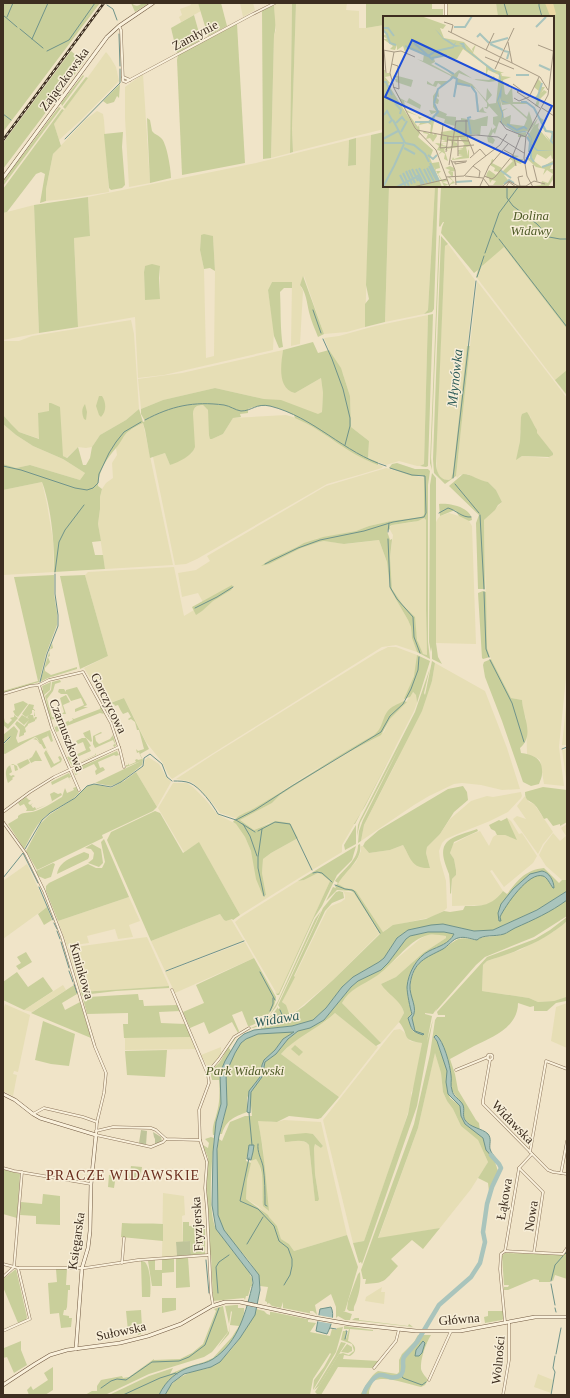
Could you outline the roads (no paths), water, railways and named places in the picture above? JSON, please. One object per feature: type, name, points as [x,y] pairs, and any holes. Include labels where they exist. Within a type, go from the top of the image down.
[{"type":"main road","name":"Zajączkowska","points":[[3,178],[104,42],[119,26],[153,3]]},
{"type":"main road","points":[[3,1094],[16,1100],[33,1114],[49,1122],[96,1135]]},
{"type":"main road","name":"Księgarska","points":[[76,1349],[82,1268],[88,1248],[90,1231],[91,1184],[96,1135]]},
{"type":"main road","name":"Sułowska","points":[[3,1385],[44,1358],[63,1351],[123,1342],[152,1335],[181,1324],[213,1305],[229,1302],[245,1303],[315,1318],[352,1324]]},
{"type":"main road","name":"Główna","points":[[352,1324],[420,1331],[451,1331],[466,1330],[543,1316],[567,1317]]},
{"type":"street","name":"Zamłynie","points":[[123,77],[123,81],[126,82],[275,3]]},
{"type":"street","points":[[446,3],[446,16]]},
{"type":"street","points":[[119,26],[121,30],[123,77],[130,80]]},
{"type":"street","name":"Gorczycowa","points":[[39,685],[49,680],[81,671],[85,673],[107,714],[119,747],[124,767]]},
{"type":"street","points":[[3,694],[30,686],[39,685]]},
{"type":"street","name":"Czarnuszkowa","points":[[39,685],[52,728],[80,790]]},
{"type":"street","points":[[3,812],[40,785],[119,747]]},
{"type":"street","name":"Kminkowa","points":[[3,822],[26,854],[47,898],[63,940],[95,1047],[106,1073],[106,1081],[96,1122],[96,1135]]},
{"type":"street","name":"Fryzjerska","points":[[172,990],[208,1072],[209,1083],[199,1110],[200,1140],[207,1162],[204,1188],[207,1209],[211,1298],[213,1305]]},
{"type":"street","points":[[208,1072],[220,1059],[234,1037],[249,1028]]},
{"type":"street","points":[[456,1070],[492,1055],[490,1060]]},
{"type":"street","name":"Widawska","points":[[490,1060],[483,1102],[548,1170],[561,1174],[567,1174]]},
{"type":"street","points":[[531,1153],[546,1061],[567,1069]]},
{"type":"street","points":[[33,1114],[44,1108],[83,1117],[96,1122]]},
{"type":"street","points":[[96,1131],[113,1127],[151,1128],[156,1130],[166,1139],[200,1140]]},
{"type":"street","points":[[96,1135],[149,1147],[163,1142],[166,1139]]},
{"type":"street","points":[[561,1174],[567,1142]]},
{"type":"street","name":"Łąkowa","points":[[507,1322],[500,1256],[501,1253],[505,1251],[519,1168],[531,1153]]},
{"type":"street","points":[[3,1168],[91,1184]]},
{"type":"street","name":"Nowa","points":[[519,1168],[543,1192],[534,1252]]},
{"type":"street","points":[[3,1277],[14,1268],[22,1172]]},
{"type":"street","points":[[122,1263],[124,1238]]},
{"type":"street","points":[[505,1251],[563,1254],[567,1248]]},
{"type":"street","points":[[3,1264],[14,1268],[82,1268],[208,1255]]},
{"type":"street","points":[[3,1331],[30,1319],[18,1268]]},
{"type":"street","name":"Wolności","points":[[503,1395],[509,1360],[509,1328],[507,1322]]},
{"type":"street","points":[[374,1368],[394,1343],[399,1329]]},
{"type":"street","points":[[429,1380],[451,1331]]},
{"type":"water","points":[[542,871],[551,877],[554,888],[543,876],[537,876],[531,879],[518,890],[500,917],[501,921],[499,921],[498,913],[501,904],[513,889],[530,874]]},
{"type":"water","points":[[567,891],[567,900],[542,916],[505,934],[486,936],[477,940],[465,937],[458,938],[417,965],[410,985],[414,1006],[414,1014],[412,1018],[415,1031],[424,1034],[423,1035],[412,1030],[408,1018],[412,1014],[407,990],[409,976],[417,961],[421,957],[447,942],[454,934],[444,932],[428,932],[410,936],[381,970],[358,981],[351,987],[324,1020],[310,1028],[298,1031],[288,1039],[276,1054],[265,1062],[262,1077],[251,1092],[250,1113],[247,1112],[249,1091],[260,1077],[264,1060],[275,1050],[283,1039],[294,1032],[258,1034],[241,1043],[226,1073],[227,1105],[217,1149],[218,1215],[224,1230],[259,1275],[260,1290],[255,1315],[240,1338],[220,1362],[211,1367],[184,1374],[172,1383],[165,1395],[159,1395],[165,1385],[177,1373],[211,1360],[222,1352],[229,1344],[244,1315],[253,1283],[252,1276],[216,1229],[212,1205],[213,1152],[216,1122],[221,1104],[220,1073],[238,1039],[244,1034],[254,1030],[292,1026],[313,1020],[326,1008],[342,987],[353,977],[384,958],[397,938],[408,930],[443,924],[474,931],[493,930],[537,910]]},
{"type":"water","points":[[436,1035],[442,1042],[450,1071],[451,1086],[455,1096],[463,1105],[465,1120],[470,1125],[483,1130],[488,1134],[490,1149],[495,1157],[494,1159],[486,1150],[483,1138],[465,1124],[461,1116],[460,1106],[448,1094],[446,1082],[447,1071],[437,1041],[434,1037]]},
{"type":"water","points":[[249,1145],[254,1145],[251,1160],[247,1159]]},
{"type":"water","points":[[331,1307],[333,1317],[327,1334],[316,1331],[320,1309]]},
{"type":"water","points":[[423,1341],[425,1343],[422,1353],[419,1356],[415,1356],[416,1350]]},
{"type":"waterway","points":[[7,17],[13,3]]},
{"type":"waterway","points":[[32,39],[48,3]]},
{"type":"waterway","points":[[47,51],[69,40],[95,3]]},
{"type":"waterway","points":[[504,3],[508,16]]},
{"type":"waterway","points":[[539,3],[542,16]]},
{"type":"waterway","points":[[107,5],[113,9],[117,20]]},
{"type":"waterway","points":[[3,15],[17,27]]},
{"type":"waterway","points":[[20,29],[43,48]]},
{"type":"waterway","points":[[119,34],[120,66]]},
{"type":"waterway","points":[[65,139],[120,83],[120,69]]},
{"type":"waterway","points":[[3,114],[11,120]]},
{"type":"waterway","points":[[507,187],[507,198],[513,206],[537,224],[549,237],[567,239]]},
{"type":"waterway","name":"Młynówka","points":[[485,253],[499,213],[518,187]]},
{"type":"waterway","name":"Młynówka","points":[[493,231],[497,237]]},
{"type":"waterway","points":[[499,239],[567,327]]},
{"type":"waterway","name":"Młynówka","points":[[477,277],[484,256]]},
{"type":"waterway","name":"Młynówka","points":[[453,478],[476,281]]},
{"type":"waterway","points":[[313,310],[321,333]]},
{"type":"waterway","points":[[323,339],[343,389],[350,418],[350,426],[345,445]]},
{"type":"waterway","points":[[145,420],[164,411],[193,404],[224,405],[241,411],[265,405],[286,411],[301,418],[356,453],[386,466]]},
{"type":"waterway","points":[[3,466],[21,470],[75,488],[87,490],[93,488],[98,483],[99,474],[116,442],[124,432],[141,422]]},
{"type":"waterway","points":[[265,564],[298,548],[320,540],[364,531],[393,522],[424,517],[426,513],[425,476],[412,475],[390,468]]},
{"type":"waterway","name":"Młynówka","points":[[455,484],[479,513]]},
{"type":"waterway","points":[[55,572],[59,542],[65,530],[84,505]]},
{"type":"waterway","points":[[439,513],[448,508],[465,516],[471,517]]},
{"type":"waterway","name":"Młynówka","points":[[480,515],[484,589]]},
{"type":"waterway","points":[[388,532],[389,523]]},
{"type":"waterway","points":[[388,539],[390,587],[397,599],[413,617],[414,637],[420,653]]},
{"type":"waterway","points":[[40,682],[47,654],[58,626],[55,574]]},
{"type":"waterway","points":[[195,608],[233,587]]},
{"type":"waterway","name":"Młynówka","points":[[484,592],[486,649],[489,657]]},
{"type":"waterway","points":[[236,820],[255,810],[381,732],[390,716],[403,704],[411,689],[418,670],[419,657]]},
{"type":"waterway","name":"Młynówka","points":[[490,660],[512,703],[524,742]]},
{"type":"waterway","points":[[3,744],[10,737]]},
{"type":"waterway","points":[[562,749],[567,747]]},
{"type":"waterway","points":[[25,849],[42,820],[50,813],[75,798],[87,786],[94,784],[111,787],[121,782],[143,766],[144,758],[150,754],[162,764],[167,777],[172,781]]},
{"type":"waterway","points":[[174,781],[186,782],[194,785],[206,797],[218,814],[236,820],[255,832]]},
{"type":"waterway","points":[[258,831],[275,822],[290,824],[312,870]]},
{"type":"waterway","points":[[243,824],[250,836],[257,856]]},
{"type":"waterway","points":[[262,829],[258,868],[264,896]]},
{"type":"waterway","points":[[3,878],[23,853],[38,883]]},
{"type":"waterway","points":[[313,873],[322,873],[332,882]]},
{"type":"waterway","points":[[335,885],[354,891],[380,933]]},
{"type":"waterway","points":[[39,887],[53,920]]},
{"type":"waterway","points":[[54,923],[57,929]]},
{"type":"waterway","points":[[57,931],[60,939]]},
{"type":"waterway","points":[[166,971],[244,941]]},
{"type":"waterway","points":[[61,942],[69,968]]},
{"type":"waterway","points":[[69,971],[73,982]]},
{"type":"waterway","points":[[260,972],[275,1000]]},
{"type":"waterway","points":[[74,984],[77,993]]},
{"type":"waterway","name":"Widawa","points":[[270,1011],[273,1004],[273,998]]},
{"type":"waterway","name":"Widawa","points":[[280,1010],[284,1019]]},
{"type":"waterway","points":[[249,1113],[252,1145]]},
{"type":"waterway","points":[[258,1144],[264,1171],[265,1205],[267,1206]]},
{"type":"waterway","points":[[364,1395],[367,1387],[378,1375],[392,1378],[401,1375],[404,1357],[417,1342],[439,1305],[471,1277],[480,1263],[485,1242],[483,1232],[487,1204],[492,1187],[501,1168],[491,1155]]},
{"type":"waterway","points":[[249,1158],[240,1201],[258,1209],[274,1226],[279,1241],[288,1248],[292,1259],[292,1266],[290,1275],[284,1285]]},
{"type":"waterway","points":[[247,1244],[263,1217]]},
{"type":"waterway","points":[[218,1293],[216,1267],[219,1262],[229,1255]]},
{"type":"waterway","points":[[551,1281],[555,1265],[563,1256]]},
{"type":"waterway","points":[[206,1260],[209,1293]]},
{"type":"waterway","points":[[551,1284],[555,1305]]},
{"type":"waterway","points":[[101,1388],[117,1379],[126,1380],[152,1362],[179,1361],[189,1357],[205,1345],[219,1308]]},
{"type":"waterway","points":[[555,1308],[556,1312]]},
{"type":"waterway","points":[[330,1328],[336,1329]]},
{"type":"waterway","points":[[556,1354],[561,1328]]},
{"type":"waterway","points":[[345,1339],[346,1331]]},
{"type":"waterway","points":[[551,1395],[555,1372],[553,1368],[555,1356]]},
{"type":"waterway","points":[[123,1395],[160,1378],[176,1373],[177,1374]]},
{"type":"waterway","points":[[401,1375],[403,1378],[422,1385],[426,1382]]},
{"type":"railway","points":[[3,140],[104,3]]},
{"type":"district","name":"PRACZE WIDAWSKIE","points":[[123,1175]]},
{"type":"park label","name":"Dolina Widawy","points":[[531,222]]},
{"type":"park label","name":"Park Widawski","points":[[245,1070]]}]
